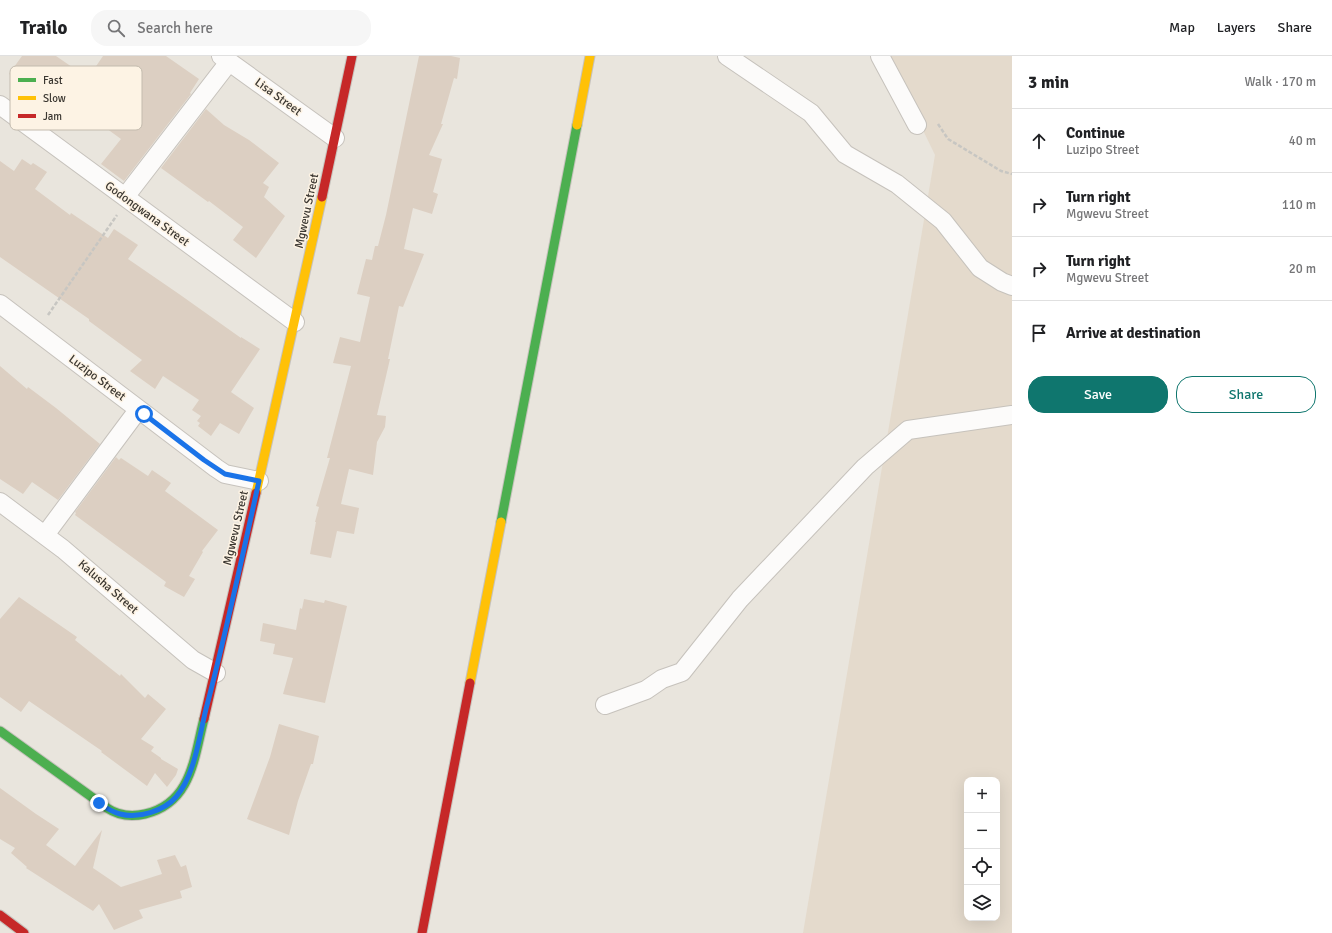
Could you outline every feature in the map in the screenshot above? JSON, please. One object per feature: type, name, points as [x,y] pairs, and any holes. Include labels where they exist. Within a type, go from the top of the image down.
[{"type":"street","name":"Mgwevu Street","points":[[0,731],[112,812],[122,815],[148,814],[165,807],[175,798],[186,783],[216,673],[295,322],[352,56]]},
{"type":"street","points":[[422,933],[590,56]]},
{"type":"street","points":[[727,56],[811,113],[845,154],[897,184],[943,222],[980,268],[1002,282],[1012,286]]},
{"type":"street","points":[[880,56],[926,122]]},
{"type":"street","name":"Lisa Street","points":[[225,59],[335,138]]},
{"type":"street","points":[[127,198],[225,59]]},
{"type":"street","name":"Godongwana Street","points":[[0,105],[10,112]]},
{"type":"street","name":"Godongwana Street","points":[[34,130],[295,322]]},
{"type":"street","name":"Luzipo Street","points":[[0,304],[216,468],[225,474],[259,481]]},
{"type":"street","points":[[45,535],[138,410]]},
{"type":"street","points":[[605,705],[646,690],[662,679],[682,672],[740,599],[865,467],[908,430],[1012,415]]},
{"type":"street","name":"Kalusha Street","points":[[0,502],[69,554],[193,660],[216,673]]},
{"type":"street","points":[[0,915],[24,933]]},
{"type":"path","points":[[926,122],[948,139],[1001,171],[1012,174]]},
{"type":"path","points":[[37,332],[127,198]]},
{"type":"shaded area","points":[[887,56],[1012,56],[1012,933],[803,933],[935,155]]},
{"type":"building","points":[[22,56],[56,56],[71,66],[15,66]]},
{"type":"building","points":[[103,56],[166,56],[199,79],[190,93],[191,94],[124,181],[101,164],[121,139],[109,130],[142,130],[142,66],[96,66]]},
{"type":"building","points":[[419,56],[451,56],[460,58],[457,79],[454,78],[441,124],[443,124],[429,155],[442,159],[433,192],[438,194],[432,214],[413,208],[404,249],[424,254],[403,307],[399,306],[388,359],[390,359],[377,415],[386,416],[385,427],[377,442],[373,475],[349,469],[341,504],[359,508],[354,534],[337,531],[331,558],[310,554],[319,507],[316,506],[330,458],[327,458],[351,366],[333,363],[340,337],[360,342],[370,297],[357,294],[366,259],[372,260],[375,246],[378,246],[386,215]]},
{"type":"building","points":[[206,109],[224,125],[249,140],[279,163],[263,183],[269,187],[264,197],[285,216],[256,258],[233,240],[243,227],[209,201],[208,202],[161,168]]},
{"type":"building","points":[[22,159],[31,165],[33,163],[47,172],[35,189],[70,215],[71,213],[108,238],[114,229],[138,245],[128,259],[241,338],[260,349],[231,392],[254,408],[239,434],[220,423],[211,436],[198,426],[200,423],[197,421],[201,416],[192,410],[199,400],[163,376],[155,389],[130,371],[142,360],[89,321],[89,319],[0,257],[0,161],[14,171]]},
{"type":"building","points":[[0,366],[27,389],[28,387],[56,408],[100,444],[58,500],[32,482],[23,494],[0,479]]},
{"type":"building","points":[[116,457],[119,460],[121,458],[148,476],[152,470],[171,483],[165,491],[218,530],[202,551],[203,552],[189,576],[195,579],[184,597],[164,586],[166,582],[75,515],[75,512]]},
{"type":"building","points":[[19,597],[77,637],[75,640],[120,676],[121,674],[145,698],[148,694],[166,709],[141,739],[154,747],[151,751],[178,769],[176,775],[167,787],[155,773],[147,786],[101,752],[102,751],[29,701],[21,712],[0,697],[0,619]]},
{"type":"building","points":[[304,599],[324,603],[325,600],[347,606],[325,703],[283,694],[293,658],[273,654],[275,644],[260,641],[263,623],[296,630],[300,608],[302,609]]},
{"type":"building","points":[[279,724],[319,736],[313,764],[311,764],[298,801],[289,835],[247,819],[270,757]]},
{"type":"building","points":[[0,788],[59,829],[46,845],[75,866],[102,830],[93,868],[121,887],[162,874],[157,860],[175,855],[181,867],[186,865],[192,887],[180,891],[182,898],[139,910],[143,918],[114,930],[99,904],[93,911],[26,868],[27,867],[11,853],[15,848],[0,839]]},
{"type":"traffic: fast","points":[[501,522],[577,125]]},
{"type":"traffic: fast","points":[[0,731],[107,808],[121,814],[135,815],[145,814],[161,808],[173,800],[182,789],[193,763],[204,719]]},
{"type":"traffic: slow","points":[[577,125],[590,56]]},
{"type":"traffic: slow","points":[[256,493],[322,197]]},
{"type":"traffic: slow","points":[[470,683],[501,522]]},
{"type":"traffic: jam","points":[[322,197],[352,56]]},
{"type":"traffic: jam","points":[[204,719],[256,493]]},
{"type":"traffic: jam","points":[[422,933],[470,683]]},
{"type":"traffic: jam","points":[[0,915],[24,933]]},
{"type":"route","points":[[99,803],[112,812],[122,815],[148,814],[165,807],[175,798],[186,783],[216,673],[259,481],[225,474],[204,460],[144,414]]}]
